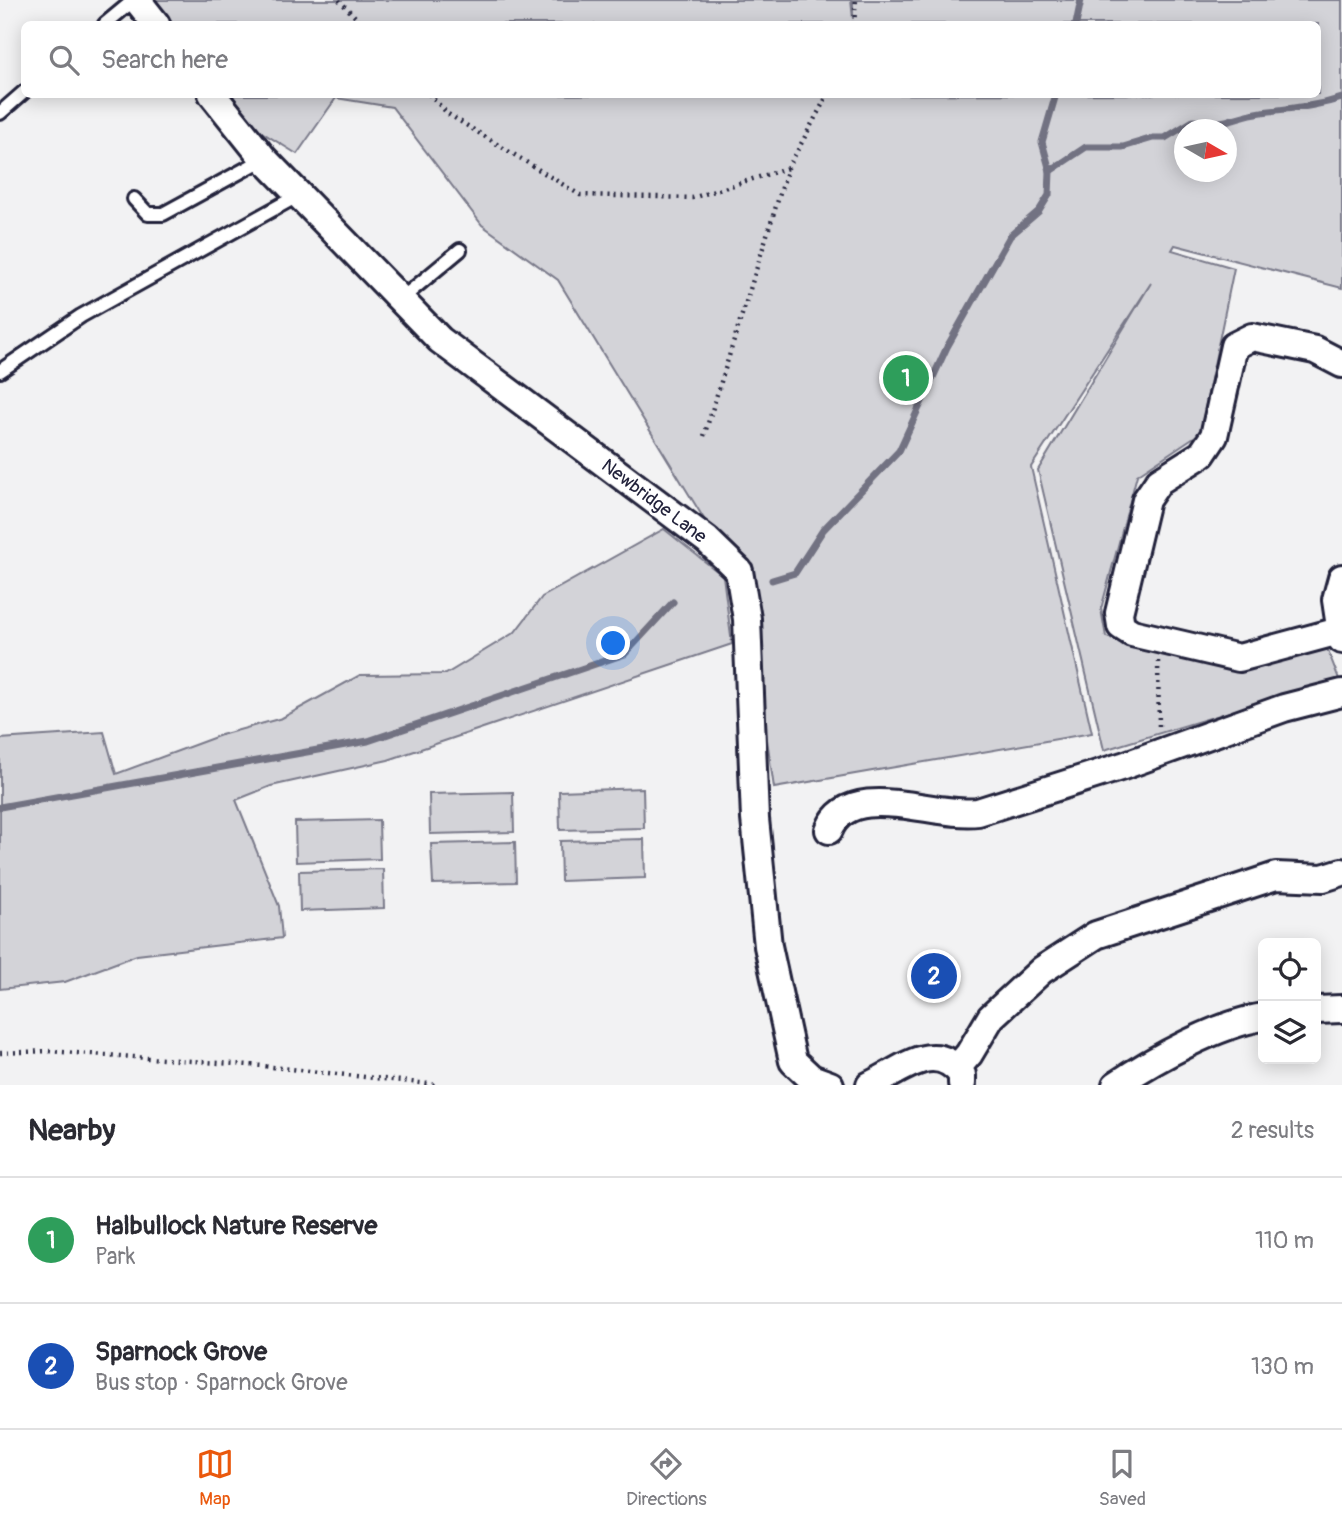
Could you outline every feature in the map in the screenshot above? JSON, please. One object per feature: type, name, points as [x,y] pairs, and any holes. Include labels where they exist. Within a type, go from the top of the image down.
[{"type":"street","points":[[136,0],[154,21]]},
{"type":"street","name":"Newbridge Lane","points":[[215,98],[264,159],[440,340],[707,540],[739,571],[747,620],[755,819],[768,946],[793,1061],[811,1078],[830,1085]]},
{"type":"street","points":[[1342,364],[1315,350],[1252,337],[1234,346],[1214,436],[1202,454],[1158,481],[1146,500],[1119,613],[1121,626],[1132,633],[1239,658],[1341,635],[1336,600],[1342,578]]},
{"type":"street","points":[[829,830],[833,819],[859,803],[961,815],[978,812],[1123,766],[1284,708],[1342,693]]},
{"type":"street","points":[[870,1085],[926,1057],[941,1058],[959,1076],[991,1017],[1065,952],[1096,935],[1276,876],[1323,878],[1342,872]]},
{"type":"street","points":[[1321,1010],[1342,1009]]},
{"type":"street","points":[[1116,1085],[1138,1070],[1214,1033],[1258,1018]]},
{"type":"lane","points":[[109,21],[136,0]]},
{"type":"lane","points":[[0,113],[21,95]]},
{"type":"lane","points":[[134,200],[148,214],[163,214],[264,159]]},
{"type":"lane","points":[[0,370],[81,316],[299,195]]},
{"type":"lane","points":[[400,300],[460,250]]},
{"type":"path","points":[[339,0],[359,21]]},
{"type":"path","points":[[854,21],[856,0]]},
{"type":"path","points":[[433,98],[448,114],[580,195],[692,198],[788,168]]},
{"type":"path","points":[[704,436],[788,168],[826,98]]},
{"type":"path","points":[[1161,640],[1156,689],[1163,750]]},
{"type":"path","points":[[0,1053],[48,1051],[263,1066],[438,1085]]},
{"type":"shaded area","points":[[142,0],[851,0],[853,19],[853,0],[1342,0],[1342,288],[1175,245],[1172,250],[1234,268],[1200,433],[1137,475],[1101,609],[1106,637],[1201,664],[1258,664],[1326,646],[1339,679],[1104,750],[1038,470],[1151,283],[1031,467],[1092,733],[774,788],[745,586],[558,280],[482,225],[392,107],[336,98],[1321,98],[1321,21],[158,21]]},
{"type":"shaded area","points":[[215,98],[336,98],[297,154],[221,107]]},
{"type":"shaded area","points":[[664,529],[723,576],[732,644],[388,760],[271,786],[236,800],[279,906],[282,938],[137,955],[65,982],[0,989],[0,739],[104,732],[116,774],[221,735],[282,718],[360,675],[446,674],[515,632],[542,597]]},
{"type":"shaded area","points":[[643,788],[644,828],[560,830],[559,791]]},
{"type":"shaded area","points":[[513,792],[514,832],[430,834],[429,794]]},
{"type":"shaded area","points":[[379,820],[380,859],[296,862],[295,822]]},
{"type":"shaded area","points":[[644,839],[645,878],[561,881],[560,841]]},
{"type":"shaded area","points":[[515,842],[516,882],[433,884],[431,844]]},
{"type":"shaded area","points":[[383,869],[384,908],[300,911],[299,871]]},
{"type":"waterway","points":[[1077,21],[1081,0]]},
{"type":"waterway","points":[[772,580],[795,573],[823,530],[899,451],[947,347],[1010,236],[1039,211],[1049,195],[1050,171],[1042,142],[1055,98]]},
{"type":"waterway","points":[[1050,171],[1086,147],[1123,147],[1153,138],[1165,138],[1193,121],[1221,122],[1342,98]]},
{"type":"waterway","points":[[0,807],[368,741],[625,654],[673,602]]},
{"type":"place","name":"Halbullock Nature Reserve","points":[[906,378]]},
{"type":"place","name":"Sparnock Grove","points":[[934,976]]}]
